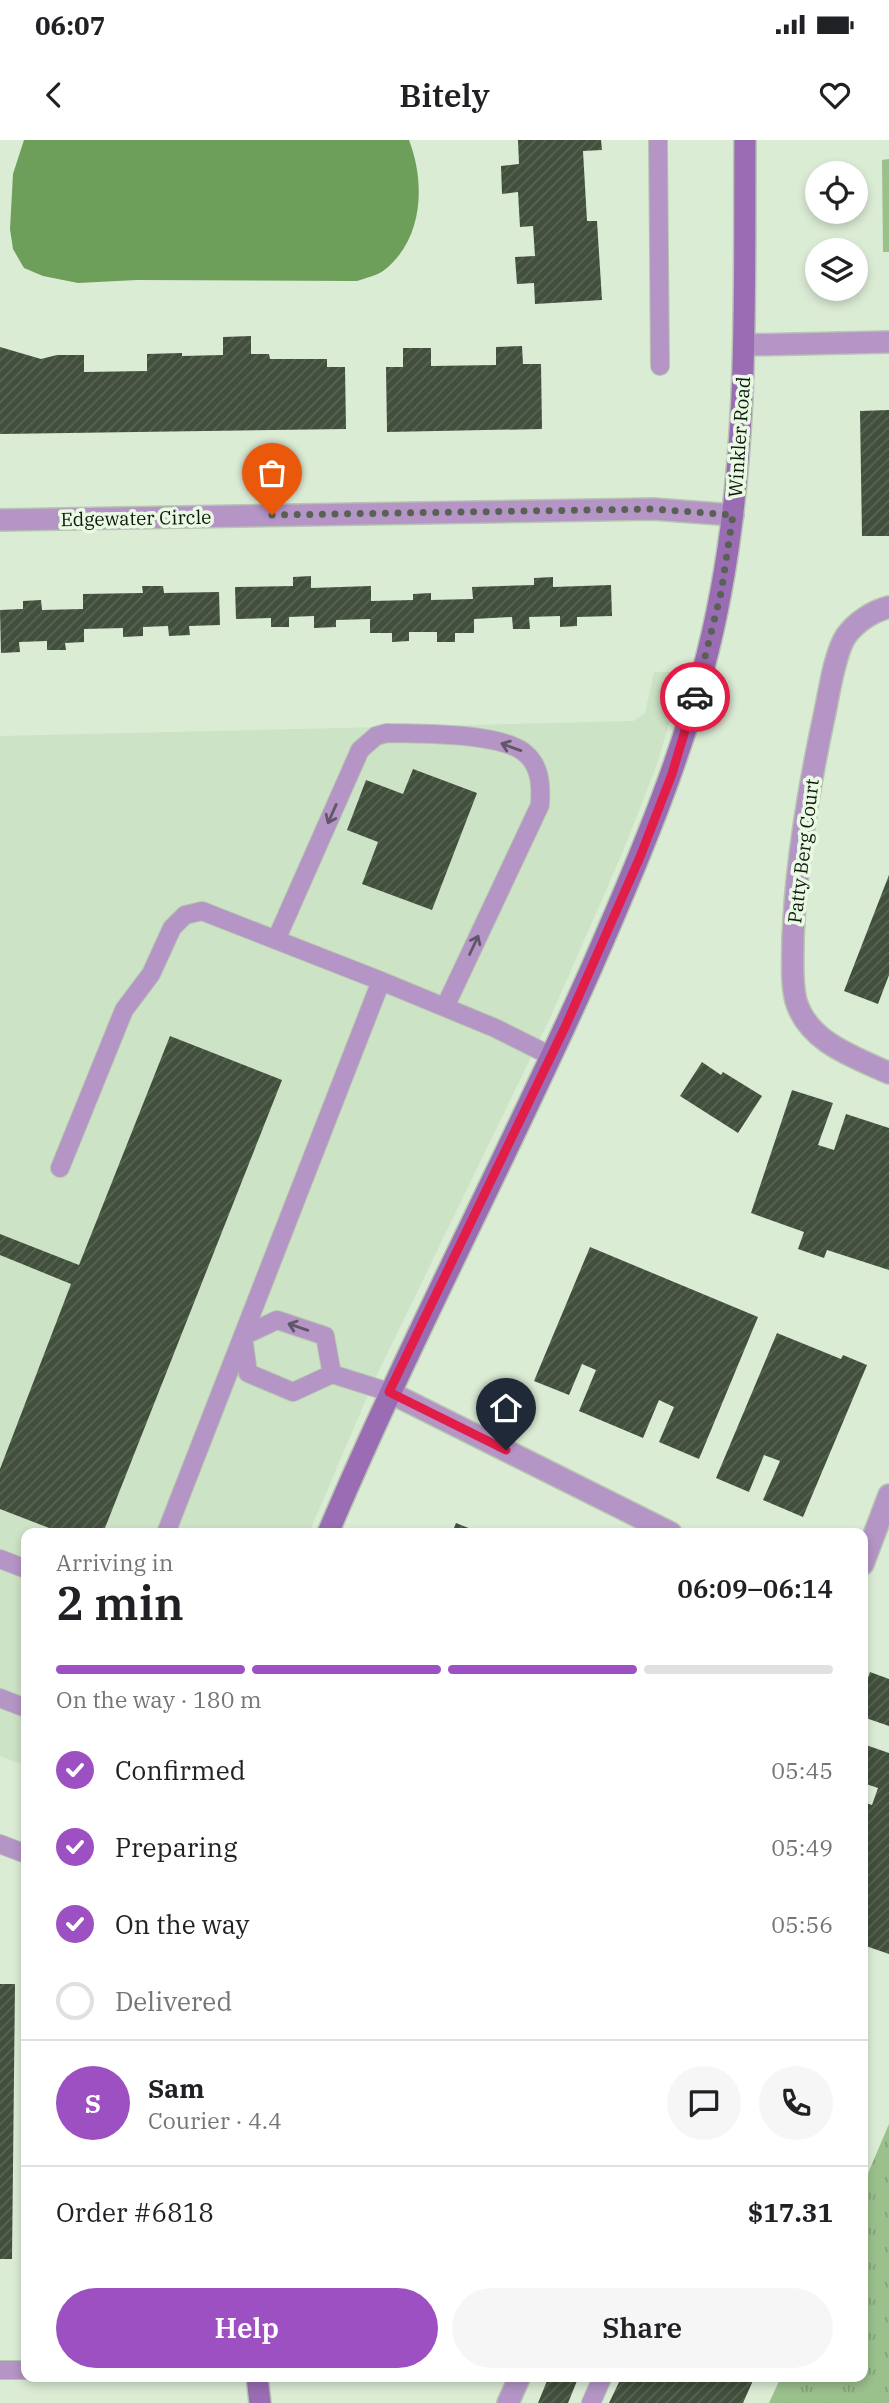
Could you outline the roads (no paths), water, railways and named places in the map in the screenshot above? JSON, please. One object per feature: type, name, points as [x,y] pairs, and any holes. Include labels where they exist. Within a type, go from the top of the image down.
[{"type":"street","name":"Winkler Road","points":[[330,1528],[389,1392],[551,1056],[640,857],[672,774],[721,593],[733,515],[740,446],[744,345],[745,140]]},
{"type":"street","points":[[744,345],[889,341]]},
{"type":"street","name":"Edgewater Circle","points":[[0,520],[653,509],[733,515]]},
{"type":"street","name":"Patty Berg Court","points":[[889,607],[873,611],[845,637],[833,674],[813,770],[806,820],[794,920],[793,962],[796,1002],[813,1032],[849,1055],[889,1073]]},
{"type":"street","points":[[389,1392],[661,1528]]},
{"type":"street","points":[[868,1551],[889,1495]]},
{"type":"street","points":[[258,2382],[260,2403]]},
{"type":"street","points":[[508,2403],[517,2382]]},
{"type":"lane","points":[[658,140],[660,366]]},
{"type":"lane","points":[[276,940],[360,750],[376,736],[387,733],[473,736],[507,745],[526,753],[537,769],[541,790],[540,805],[445,1007]]},
{"type":"lane","points":[[60,1168],[124,1010],[151,974],[172,928],[185,915],[202,911],[445,1007],[551,1056]]},
{"type":"lane","points":[[168,1528],[381,981]]},
{"type":"lane","points":[[243,1336],[277,1320],[325,1336],[332,1374]]},
{"type":"lane","points":[[243,1336],[248,1373],[293,1392],[332,1374],[389,1392]]},
{"type":"lane","points":[[0,1559],[21,1567]]},
{"type":"lane","points":[[0,1698],[21,1705]]},
{"type":"lane","points":[[0,1844],[21,1852]]},
{"type":"lane","points":[[0,2370],[21,2370]]},
{"type":"lane","points":[[591,2403],[600,2382]]}]
